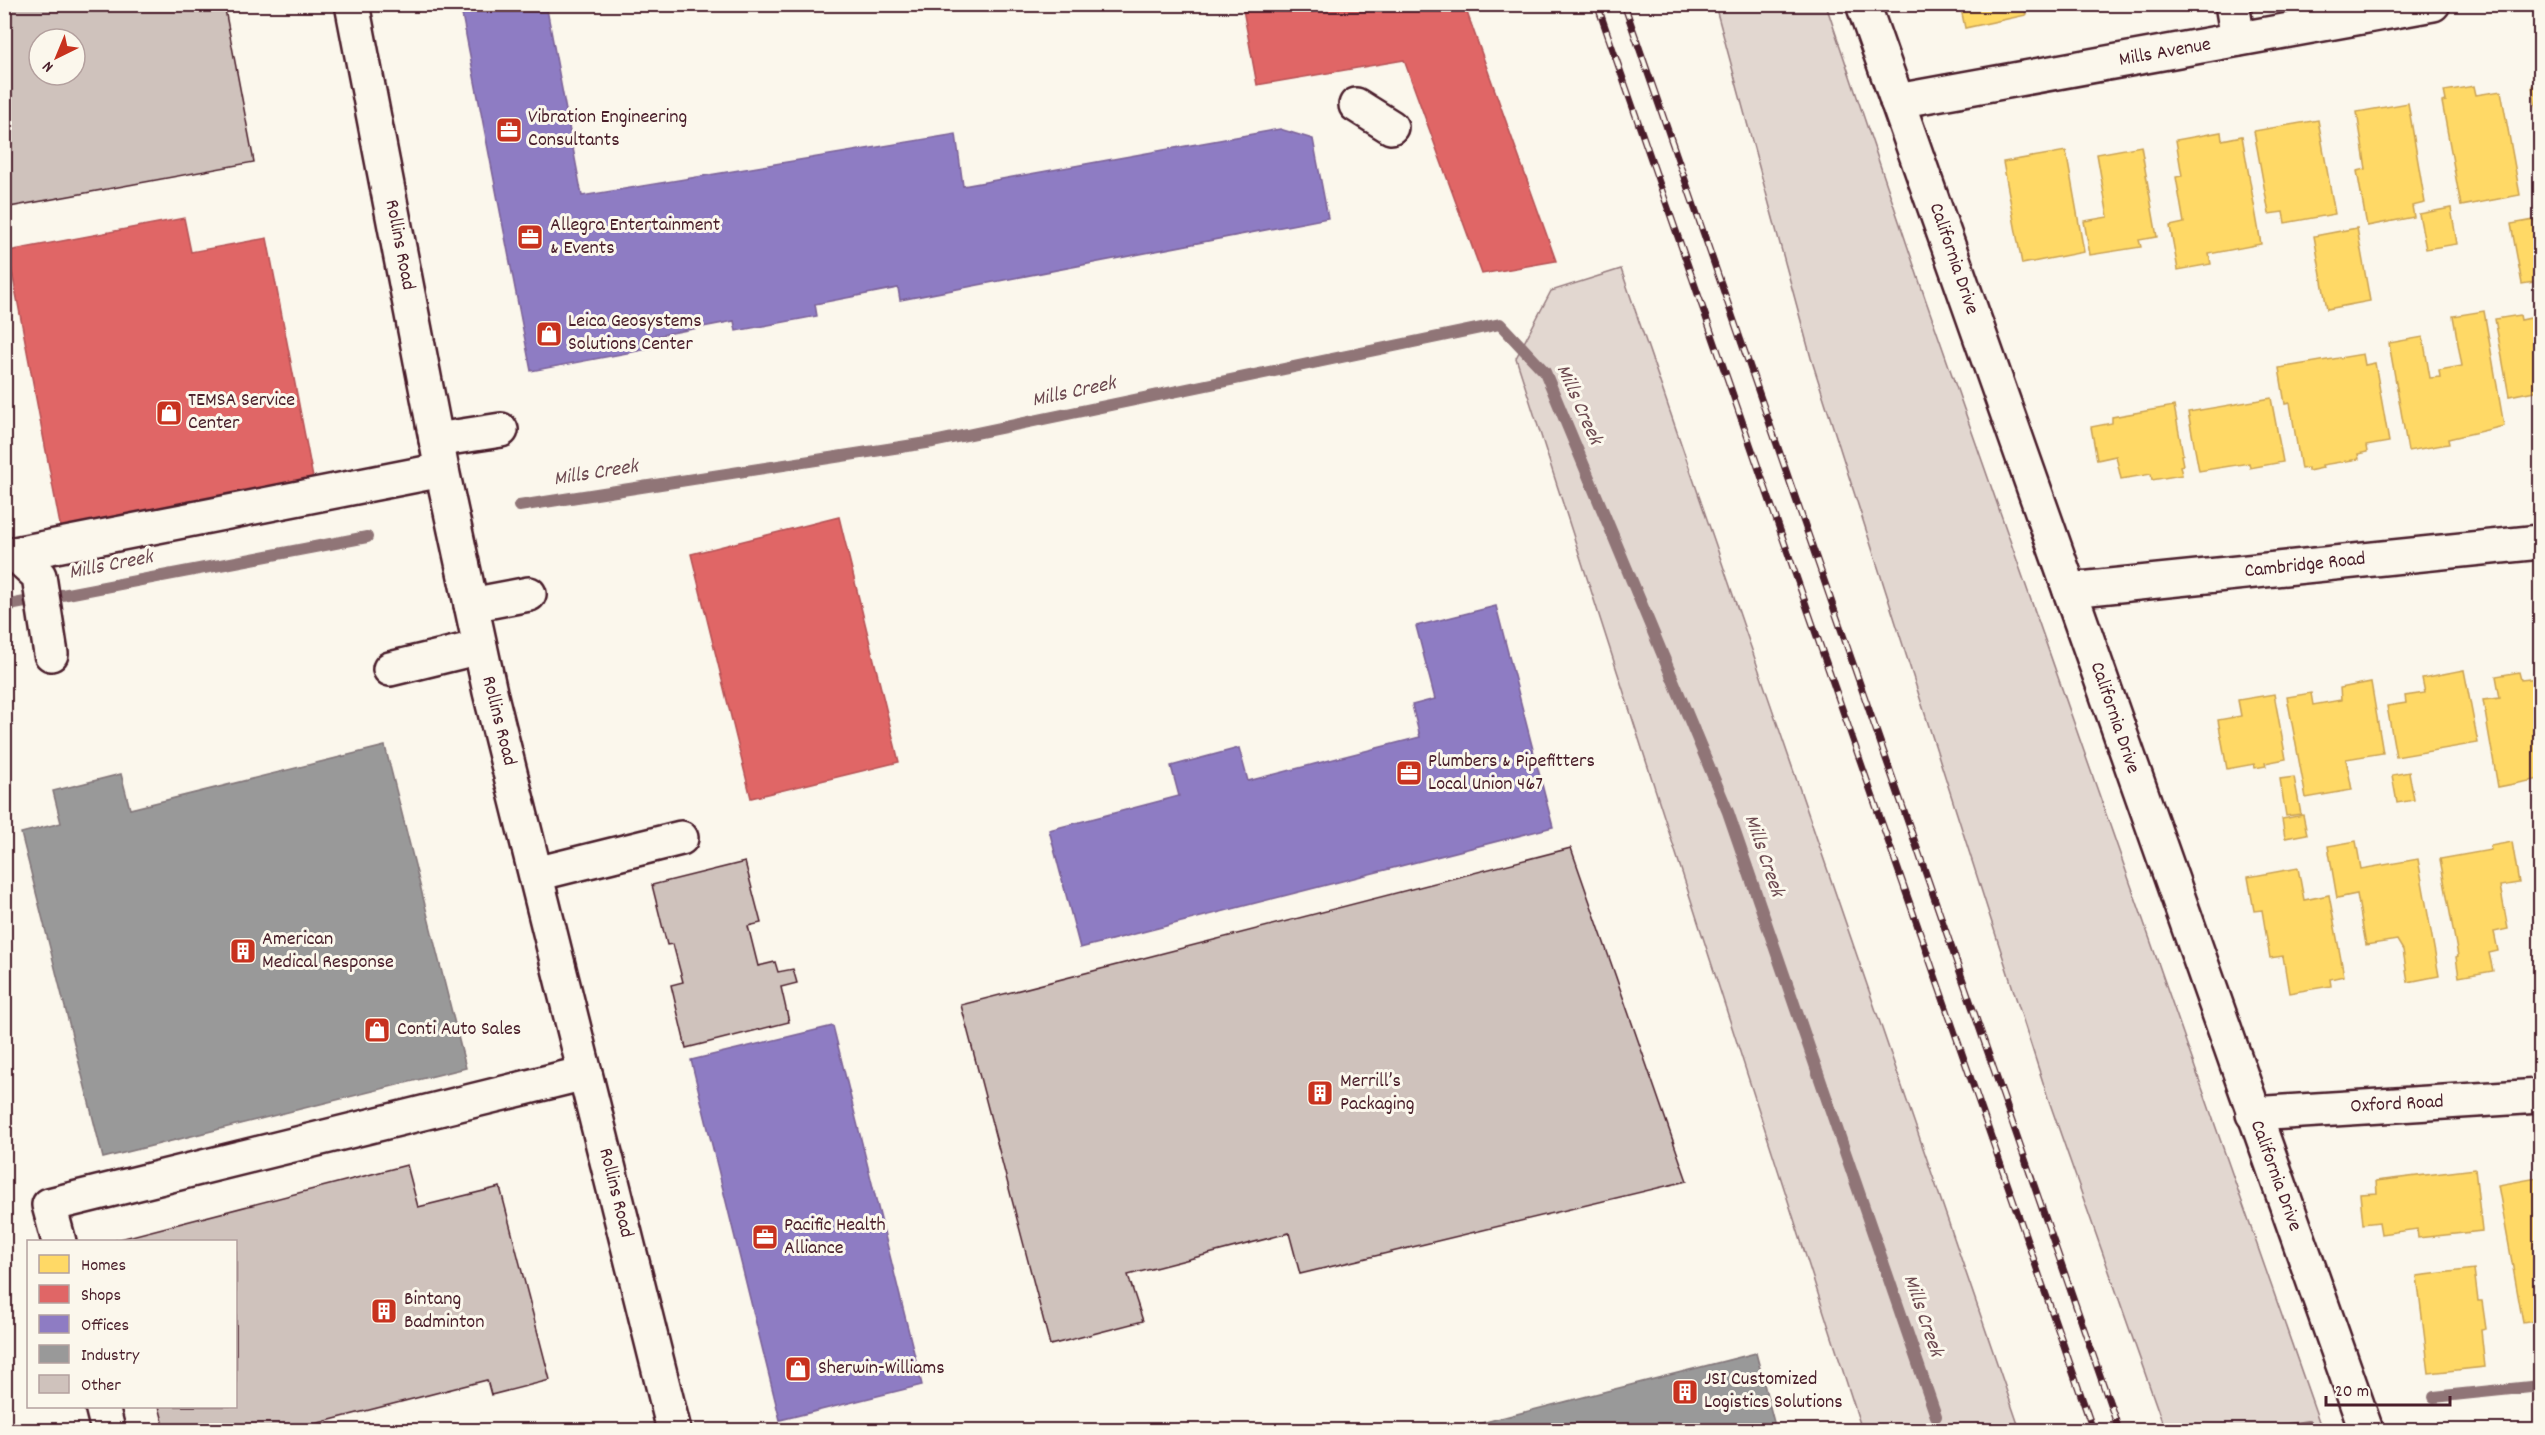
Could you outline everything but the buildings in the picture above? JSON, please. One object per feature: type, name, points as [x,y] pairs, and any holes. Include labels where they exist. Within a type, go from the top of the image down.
[{"type":"street","name":"Rollins Road","points":[[352,4],[439,455],[480,647],[674,1431]]},
{"type":"street","name":"California Drive","points":[[1863,4],[2366,1431]]},
{"type":"street","points":[[2232,4],[2238,39]]},
{"type":"street","name":"Mills Avenue","points":[[1897,101],[2433,4]]},
{"type":"street","points":[[1356,105],[1391,127]]},
{"type":"street","points":[[51,654],[39,576],[15,554],[338,489],[439,455],[501,430]]},
{"type":"street","name":"Cambridge Road","points":[[2070,590],[2541,542]]},
{"type":"street","points":[[471,605],[529,594]]},
{"type":"street","points":[[390,669],[480,647]]},
{"type":"street","points":[[536,874],[681,838]]},
{"type":"street","points":[[58,1240],[49,1205],[585,1073]]},
{"type":"street","name":"Oxford Road","points":[[2253,1114],[2541,1096]]},
{"type":"street","points":[[102,1408],[108,1431]]},
{"type":"shaded area","points":[[1715,5],[1826,5],[1925,298],[2322,1430],[2165,1430],[2048,1098],[1811,358]]},
{"type":"shaded area","points":[[1621,269],[2020,1430],[1862,1430],[1516,358],[1551,291]]},
{"type":"waterway","name":"Mills Creek","points":[[519,506],[933,442],[1500,324],[1545,372],[1728,812],[1936,1416]]},
{"type":"waterway","name":"Mills Creek","points":[[4,606],[367,537]]},
{"type":"waterway","name":"Mills Creek","points":[[2434,1397],[2540,1386]]},
{"type":"waterway","name":"Mills Creek","points":[[2281,1430],[2308,1426]]},
{"type":"railway","points":[[1597,4],[2093,1430]]},
{"type":"railway","points":[[1624,4],[2119,1430]]},
{"type":"place","name":"Vibration Engineering Consultants","points":[[509,130]]},
{"type":"place","name":"Allegra Entertainment & Events","points":[[530,237]]},
{"type":"place","name":"Leica Geosystems Solutions Center","points":[[549,334]]},
{"type":"place","name":"TEMSA Service Center","points":[[169,413]]},
{"type":"place","name":"Plumbers & Pipefitters Local Union 467","points":[[1409,773]]},
{"type":"place","name":"American Medical Response","points":[[243,951]]},
{"type":"place","name":"Conti Auto Sales","points":[[377,1030]]},
{"type":"place","name":"Merrill’s Packaging","points":[[1320,1093]]},
{"type":"place","name":"Pacific Health Alliance","points":[[765,1237]]},
{"type":"place","name":"Bintang Badminton","points":[[384,1311]]},
{"type":"place","name":"Sherwin-Williams","points":[[798,1369]]},
{"type":"place","name":"JSI Customized Logistics Solutions","points":[[1685,1392]]}]
